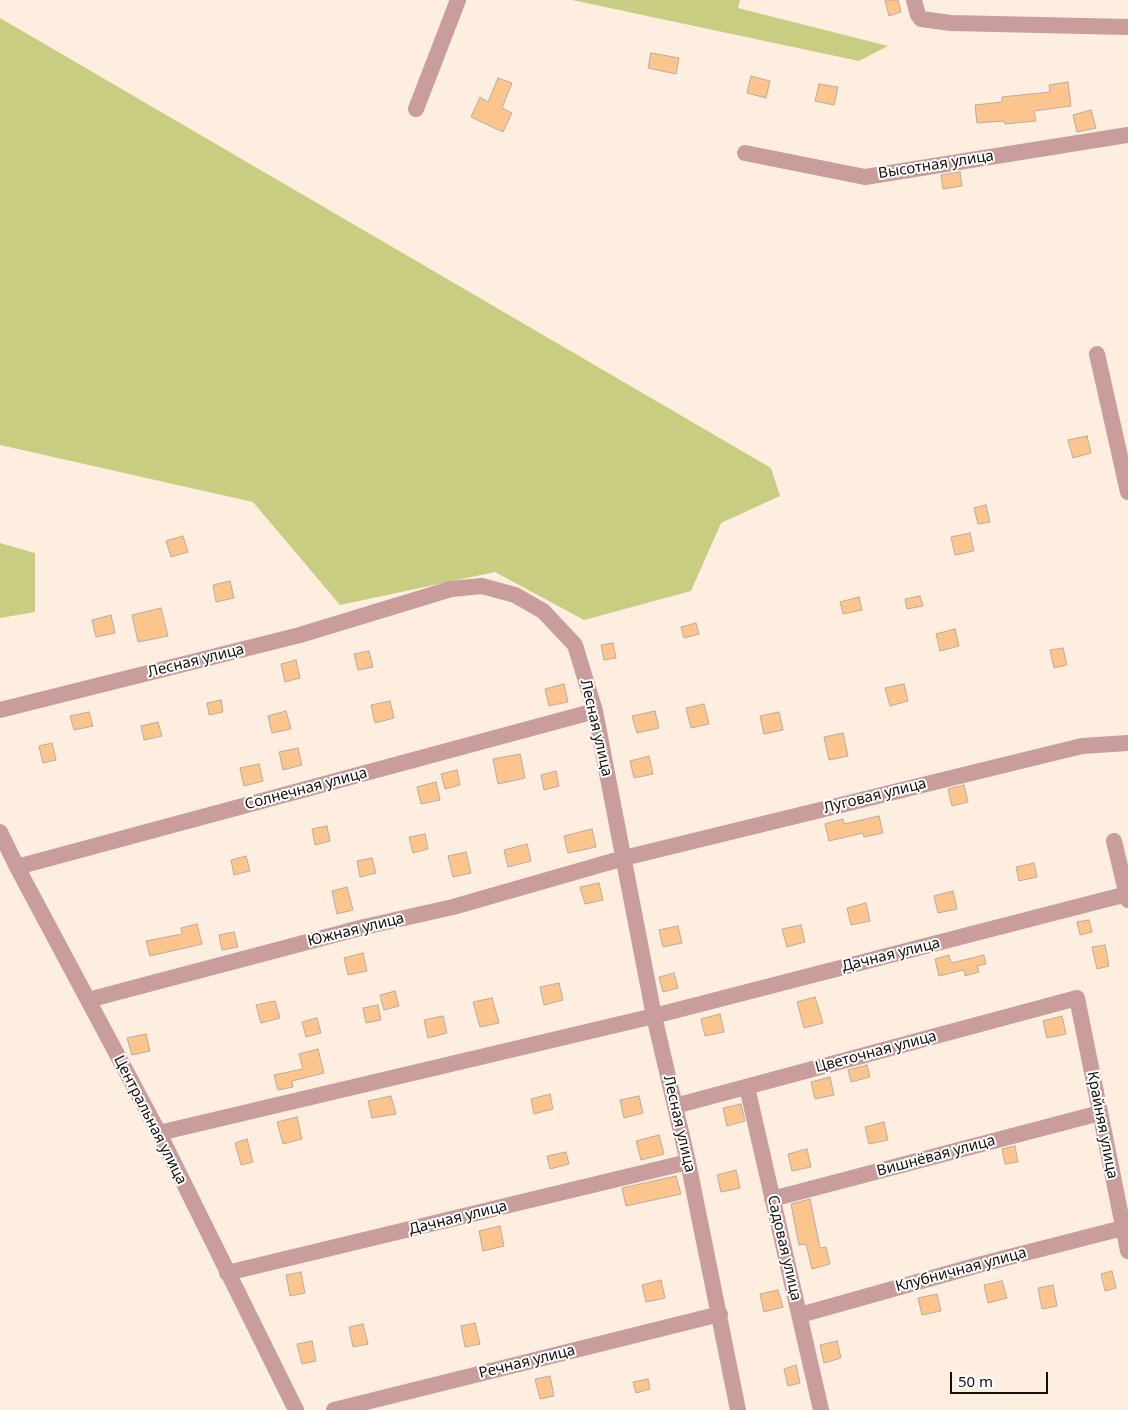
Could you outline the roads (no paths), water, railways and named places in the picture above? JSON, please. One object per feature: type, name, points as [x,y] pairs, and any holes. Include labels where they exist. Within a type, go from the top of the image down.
[{"type":"street","points":[[416,109],[458,0]]},
{"type":"street","points":[[914,0],[921,19],[951,23],[1128,27]]},
{"type":"street","name":"Высотная улица","points":[[746,153],[865,176],[1128,135]]},
{"type":"street","points":[[1097,354],[1128,492]]},
{"type":"street","name":"Лесная улица","points":[[0,710],[300,635],[451,588],[482,586],[515,595],[543,612],[575,645],[595,711],[654,1016],[688,1162],[738,1410]]},
{"type":"street","name":"Солнечная улица","points":[[17,867],[595,711]]},
{"type":"street","name":"Луговая улица","points":[[624,858],[1082,746],[1128,743]]},
{"type":"street","name":"Центральная улица","points":[[0,832],[159,1134],[296,1410]]},
{"type":"street","points":[[1114,840],[1127,897]]},
{"type":"street","name":"Южная улица","points":[[88,1000],[364,927],[453,907],[624,858]]},
{"type":"street","name":"Дачная улица","points":[[159,1134],[654,1016],[1127,897]]},
{"type":"street","name":"Цветочная улица","points":[[675,1106],[1077,998]]},
{"type":"street","name":"Крайняя улица","points":[[1077,998],[1128,1251]]},
{"type":"street","name":"Садовая улица","points":[[747,1087],[820,1410]]},
{"type":"street","name":"Вишнёвая улица","points":[[772,1199],[1100,1113]]},
{"type":"street","name":"Дачная улица","points":[[227,1273],[688,1162]]},
{"type":"street","name":"Клубничная улица","points":[[800,1315],[982,1264],[1123,1228]]},
{"type":"street","name":"Речная улица","points":[[334,1410],[720,1314]]}]
